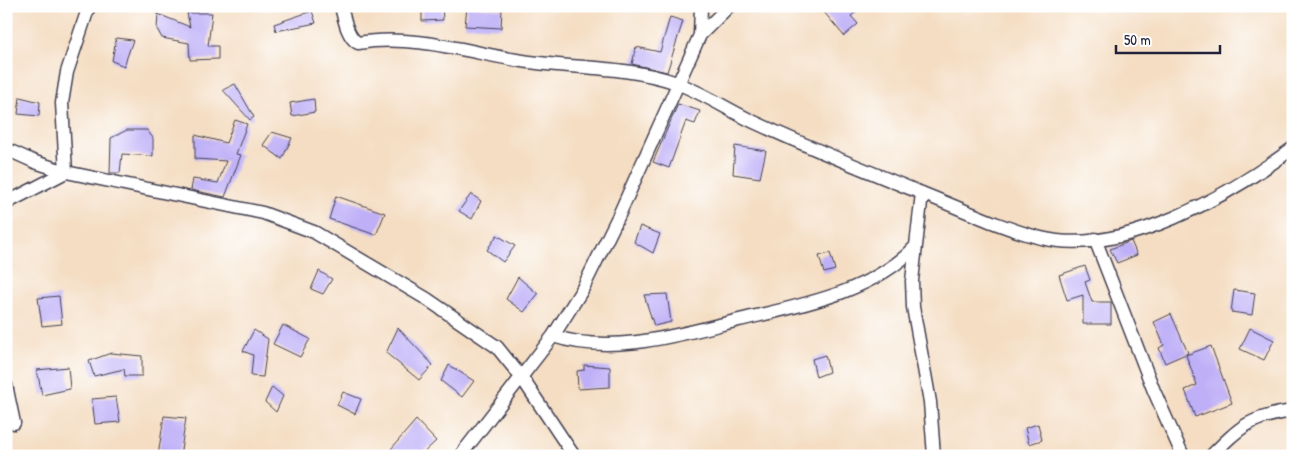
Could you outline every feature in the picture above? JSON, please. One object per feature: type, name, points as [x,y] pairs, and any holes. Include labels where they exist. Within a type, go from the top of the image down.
[{"type":"street","points":[[66,172],[62,102],[67,72],[90,6]]},
{"type":"street","points":[[341,6],[353,40],[358,43],[394,39],[520,60],[571,64],[655,76],[677,84],[755,122],[922,193],[1043,238],[1095,239],[1136,232],[1171,219],[1242,183],[1293,148]]},
{"type":"street","points":[[700,6],[700,35]]},
{"type":"street","points":[[460,456],[553,336],[582,290],[619,215],[700,35],[729,6]]},
{"type":"street","points":[[6,149],[35,162],[66,172],[263,213],[314,232],[460,320],[497,347],[522,378],[574,456]]},
{"type":"street","points":[[6,203],[66,172]]},
{"type":"street","points":[[922,193],[915,247],[913,307],[930,402],[934,456]]},
{"type":"street","points":[[1095,239],[1154,391],[1184,456]]},
{"type":"street","points":[[553,336],[569,342],[608,343],[646,341],[676,336],[805,304],[875,276],[915,247]]},
{"type":"street","points":[[6,385],[14,423]]},
{"type":"street","points":[[1211,456],[1247,423],[1266,415],[1293,411]]},
{"type":"building","points":[[422,6],[442,6],[443,20],[422,21]]},
{"type":"building","points":[[467,6],[502,9],[501,28],[465,26]]},
{"type":"building","points":[[819,6],[863,6],[851,16],[858,24],[844,36]]},
{"type":"building","points":[[312,11],[316,23],[276,31],[274,24]]},
{"type":"building","points":[[187,13],[212,13],[208,46],[218,46],[218,59],[190,60],[189,43],[162,38],[157,29],[158,14],[190,27]]},
{"type":"building","points":[[670,17],[683,21],[667,72],[632,64],[636,47],[660,52]]},
{"type":"building","points":[[116,38],[133,40],[124,66],[112,61]]},
{"type":"building","points":[[235,84],[254,117],[250,120],[223,90]]},
{"type":"building","points":[[20,97],[40,102],[39,116],[18,114]]},
{"type":"building","points":[[314,99],[315,112],[292,116],[290,103]]},
{"type":"building","points":[[678,104],[700,111],[695,124],[686,121],[669,168],[653,162]]},
{"type":"building","points":[[235,120],[247,124],[236,154],[241,155],[225,197],[191,190],[193,179],[218,183],[226,161],[195,159],[195,135],[226,143]]},
{"type":"building","points":[[127,130],[147,130],[153,138],[153,156],[122,154],[120,173],[110,173],[111,138]]},
{"type":"building","points":[[272,132],[292,138],[282,159],[263,145]]},
{"type":"building","points":[[735,146],[766,151],[760,178],[733,174]]},
{"type":"building","points":[[471,194],[481,201],[472,219],[459,211]]},
{"type":"building","points":[[336,196],[385,213],[376,235],[329,219]]},
{"type":"building","points":[[640,226],[660,234],[653,253],[634,242]]},
{"type":"building","points":[[497,235],[515,246],[503,262],[487,250]]},
{"type":"building","points":[[1131,241],[1137,255],[1117,263],[1110,249]]},
{"type":"building","points":[[830,253],[835,270],[824,273],[819,256]]},
{"type":"building","points":[[1085,266],[1090,280],[1085,282],[1092,302],[1111,302],[1111,324],[1083,324],[1083,295],[1067,300],[1059,275]]},
{"type":"building","points":[[319,271],[332,279],[323,294],[311,289]]},
{"type":"building","points":[[518,277],[538,294],[524,312],[506,299]]},
{"type":"building","points":[[1234,290],[1255,293],[1252,315],[1231,312]]},
{"type":"building","points":[[667,294],[671,322],[654,326],[644,295]]},
{"type":"building","points":[[59,296],[62,324],[42,326],[38,298]]},
{"type":"building","points":[[1171,314],[1188,353],[1165,363],[1159,348],[1164,345],[1154,322]]},
{"type":"building","points":[[283,325],[310,339],[300,357],[273,344]]},
{"type":"building","points":[[398,328],[433,365],[419,380],[386,353]]},
{"type":"building","points":[[1250,328],[1274,340],[1264,360],[1240,349]]},
{"type":"building","points":[[254,330],[268,339],[263,377],[251,376],[253,355],[243,351]]},
{"type":"building","points":[[1211,346],[1232,403],[1195,417],[1185,390],[1197,385],[1186,355]]},
{"type":"building","points":[[111,353],[142,356],[142,376],[125,376],[124,369],[94,376],[89,361]]},
{"type":"building","points":[[825,355],[829,372],[816,377],[812,359]]},
{"type":"building","points":[[449,365],[474,381],[462,397],[441,381]]},
{"type":"building","points":[[584,365],[610,367],[610,387],[578,389],[577,371],[584,370]]},
{"type":"building","points":[[68,367],[70,389],[42,395],[37,370]]},
{"type":"building","points":[[272,387],[283,396],[276,412],[265,402]]},
{"type":"building","points":[[343,392],[361,399],[355,414],[337,405]]},
{"type":"building","points":[[116,397],[120,422],[95,424],[92,399]]},
{"type":"building","points":[[164,416],[186,418],[180,456],[158,456]]},
{"type":"building","points":[[416,420],[436,441],[420,456],[385,456]]},
{"type":"building","points":[[1038,424],[1042,440],[1029,444],[1025,428]]}]
